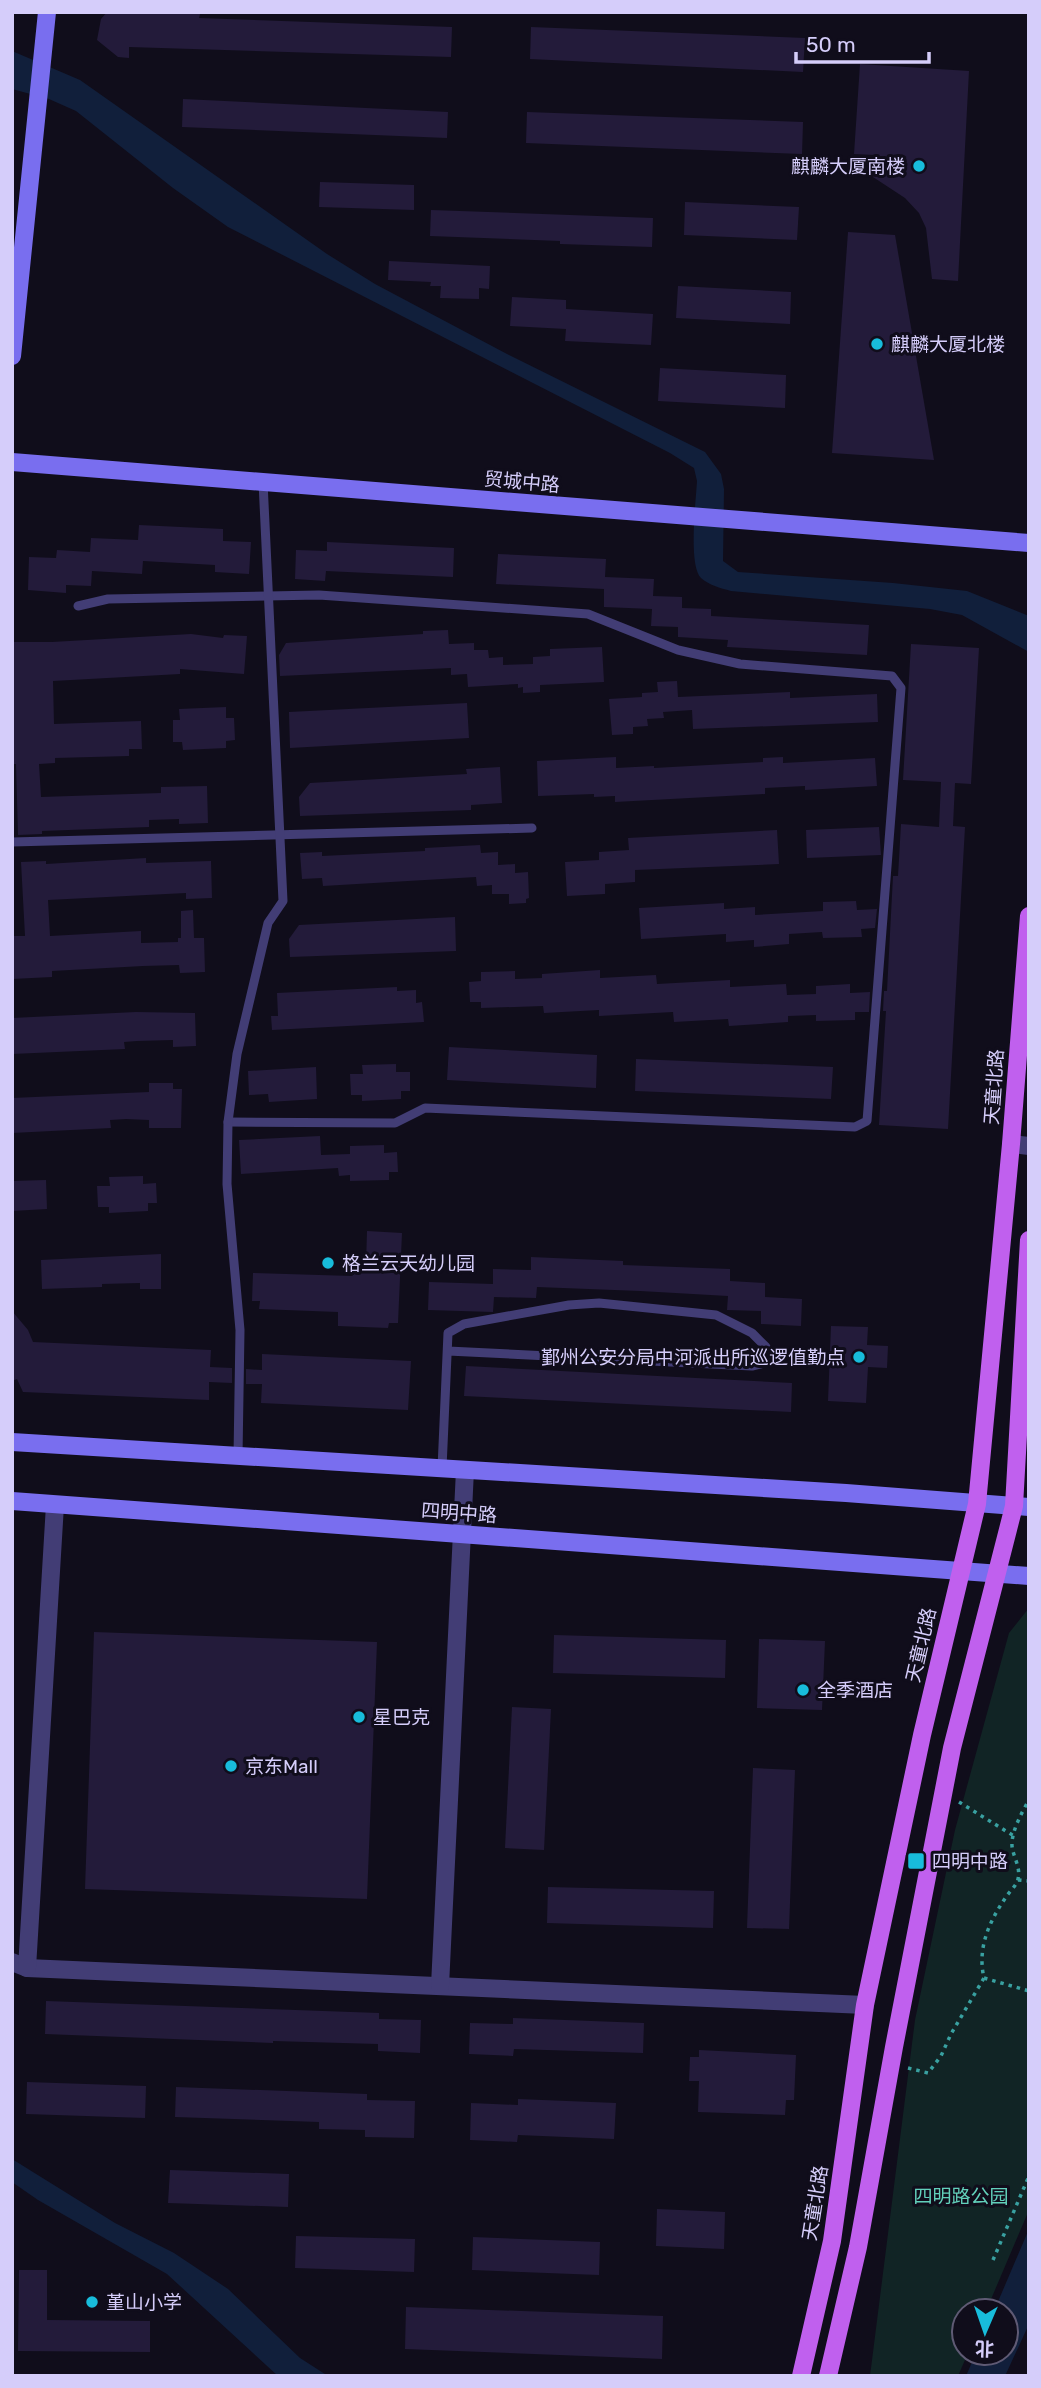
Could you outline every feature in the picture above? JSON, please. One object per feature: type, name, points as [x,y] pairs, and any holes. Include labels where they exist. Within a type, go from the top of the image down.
[{"type":"main road","points":[[12,356],[47,12]]},
{"type":"main road","name":"贸城中路","points":[[12,462],[1029,543]]},
{"type":"main road","name":"天童北路","points":[[801,2376],[832,2241],[864,2005],[922,1735],[977,1504],[1020,1145],[1029,916]]},
{"type":"main road","points":[[828,2376],[858,2247],[952,1748],[997,1574],[1021,1507],[1029,1240]]},
{"type":"main road","points":[[12,1441],[846,1493],[1021,1507]]},
{"type":"main road","name":"四明中路","points":[[12,1501],[1029,1576]]},
{"type":"street","points":[[440,1986],[465,1470]]},
{"type":"street","points":[[55,1505],[20,1965],[864,2005]]},
{"type":"lane","points":[[239,1455],[240,1330],[227,1184],[228,1122],[237,1054],[268,923],[283,901],[263,482]]},
{"type":"lane","points":[[78,606],[108,599],[319,595],[588,614],[678,650],[740,664],[892,676],[901,688],[867,1121],[855,1127],[425,1108],[395,1123],[228,1122]]},
{"type":"lane","points":[[12,842],[532,828]]},
{"type":"lane","points":[[442,1468],[447,1351],[448,1333],[464,1324],[569,1305],[599,1303],[716,1315],[752,1333],[766,1347],[765,1363],[752,1366],[447,1351]]},
{"type":"path","points":[[891,2063],[928,2073],[941,2056],[985,1978],[981,1949],[995,1914],[1018,1880],[1012,1846],[1029,1800]]},
{"type":"path","points":[[958,1801],[1014,1836]]},
{"type":"path","points":[[1018,1880],[1029,1881]]},
{"type":"path","points":[[985,1978],[1011,1988],[1029,1991]]},
{"type":"path","points":[[993,2260],[1029,2176]]},
{"type":"green space","name":"四明路公园","points":[[1029,1608],[1029,2210],[992,2297],[950,2297],[950,2367],[962,2367],[958,2376],[870,2376],[915,2020],[955,1830],[1009,1633]]},
{"type":"water","points":[[12,51],[80,80],[327,254],[375,284],[507,354],[705,452],[721,474],[724,489],[723,561],[738,572],[967,591],[1029,616],[1029,652],[962,615],[930,609],[731,591],[708,583],[697,571],[695,560],[697,481],[694,468],[670,453],[228,227],[173,188],[76,111],[49,99],[12,89]]},
{"type":"water","points":[[12,2159],[115,2223],[174,2253],[228,2289],[300,2358],[328,2376],[278,2376],[167,2274],[38,2200],[12,2182]]},
{"type":"water","points":[[1029,2229],[1029,2324],[1020,2344],[1020,2297],[1000,2297]]},
{"type":"water","points":[[970,2367],[1009,2367],[1005,2376],[966,2376]]},
{"type":"building","points":[[107,12],[166,12],[200,14],[199,18],[452,27],[451,57],[129,47],[129,58],[118,57],[97,40],[101,19]]},
{"type":"building","points":[[531,27],[805,38],[803,72],[530,59]]},
{"type":"building","name":"麒麟大厦南楼","points":[[860,64],[969,71],[958,281],[932,279],[926,228],[919,213],[905,198],[873,177],[875,155],[854,154]]},
{"type":"building","points":[[183,99],[448,112],[447,138],[182,127]]},
{"type":"building","points":[[527,112],[803,122],[802,154],[526,143]]},
{"type":"building","points":[[320,182],[414,185],[414,210],[319,207]]},
{"type":"building","points":[[685,202],[799,207],[797,240],[684,235]]},
{"type":"building","points":[[431,210],[653,218],[652,247],[430,236]]},
{"type":"building","name":"麒麟大厦北楼","points":[[848,232],[895,235],[934,460],[832,453]]},
{"type":"building","points":[[389,261],[490,266],[489,289],[479,288],[479,299],[440,298],[441,286],[430,286],[431,282],[388,280]]},
{"type":"building","points":[[678,286],[791,292],[790,324],[676,318]]},
{"type":"building","points":[[512,297],[566,300],[566,309],[653,314],[651,345],[565,341],[566,329],[510,326]]},
{"type":"building","points":[[660,368],[786,375],[785,408],[658,401]]},
{"type":"building","points":[[139,525],[223,529],[223,541],[251,542],[249,574],[215,572],[215,565],[143,561],[142,574],[92,571],[91,586],[66,585],[66,593],[28,590],[29,557],[56,558],[57,550],[90,552],[91,538],[138,540]]},
{"type":"building","points":[[327,542],[454,548],[453,577],[326,571],[325,581],[295,579],[296,550],[327,551]]},
{"type":"building","points":[[498,554],[606,559],[605,577],[654,579],[653,596],[682,597],[682,608],[711,609],[711,616],[869,625],[867,655],[727,647],[728,640],[678,637],[678,627],[651,626],[652,609],[604,607],[604,589],[496,584]]},
{"type":"building","points":[[448,630],[449,644],[474,643],[474,650],[488,650],[489,658],[503,657],[503,665],[533,664],[533,657],[550,656],[550,649],[602,647],[604,682],[540,685],[540,692],[523,693],[523,687],[518,688],[518,684],[468,687],[467,674],[451,675],[451,668],[280,676],[279,655],[286,643]]},
{"type":"building","points":[[191,634],[223,638],[224,635],[247,636],[244,674],[180,669],[180,674],[53,681],[54,724],[141,721],[142,749],[129,749],[129,756],[55,758],[55,763],[39,764],[41,797],[161,793],[161,787],[207,786],[208,823],[179,824],[179,819],[149,820],[149,827],[42,831],[42,834],[18,835],[16,764],[12,764],[12,642]]},
{"type":"building","points":[[911,644],[979,648],[971,784],[955,783],[953,826],[965,827],[948,1129],[879,1125],[886,1011],[883,1011],[884,991],[887,991],[893,876],[898,876],[901,824],[939,827],[941,782],[903,780]]},
{"type":"building","points":[[677,681],[678,697],[790,692],[790,698],[877,694],[878,722],[693,729],[692,710],[663,712],[664,718],[647,719],[648,726],[633,727],[633,734],[612,735],[609,699],[642,697],[642,693],[658,692],[657,682]]},
{"type":"building","points":[[467,703],[469,738],[290,748],[289,712]]},
{"type":"building","points":[[226,707],[226,718],[234,718],[235,740],[226,741],[226,748],[183,750],[182,742],[173,742],[173,720],[180,720],[179,709]]},
{"type":"building","points":[[616,757],[616,768],[763,762],[763,758],[783,757],[783,763],[875,758],[877,786],[805,790],[805,786],[765,788],[765,794],[615,802],[615,796],[594,797],[594,794],[538,796],[537,761]]},
{"type":"building","points":[[500,767],[502,803],[471,805],[471,810],[300,816],[299,797],[310,783],[467,774],[466,769]]},
{"type":"building","points":[[879,827],[881,855],[807,858],[806,830]]},
{"type":"building","points":[[777,830],[779,864],[635,870],[635,882],[605,884],[605,894],[567,896],[565,862],[599,860],[599,852],[629,850],[628,838]]},
{"type":"building","points":[[480,845],[481,853],[498,852],[498,865],[515,864],[515,873],[528,872],[529,898],[526,903],[509,904],[509,894],[492,894],[492,885],[477,886],[476,877],[323,886],[322,878],[302,879],[300,853],[322,852],[322,856],[425,851],[425,848]]},
{"type":"building","points":[[146,858],[146,863],[211,861],[212,898],[186,899],[186,893],[48,900],[50,936],[141,931],[141,943],[178,942],[178,938],[181,938],[181,911],[193,910],[194,938],[204,938],[205,972],[180,973],[179,965],[143,966],[52,971],[52,977],[12,979],[12,936],[25,936],[21,862],[46,861],[46,864]]},
{"type":"building","points":[[856,901],[857,910],[877,909],[875,928],[861,929],[862,937],[823,938],[822,932],[789,934],[789,944],[754,947],[754,940],[726,942],[726,934],[641,939],[639,908],[724,903],[724,909],[755,907],[755,915],[823,911],[823,902]]},
{"type":"building","points":[[455,917],[456,951],[290,957],[289,939],[299,925]]},
{"type":"building","points":[[600,970],[600,978],[656,975],[657,984],[730,980],[730,987],[786,984],[787,995],[816,994],[816,986],[850,984],[850,993],[870,992],[869,1012],[855,1012],[855,1020],[816,1021],[816,1015],[788,1016],[788,1022],[729,1026],[728,1019],[674,1022],[673,1012],[599,1016],[599,1010],[544,1013],[543,1006],[481,1008],[481,1002],[470,1002],[469,982],[481,981],[481,972],[515,971],[515,979],[542,978],[542,974]]},
{"type":"building","points":[[397,987],[397,991],[416,990],[416,1003],[422,1002],[424,1022],[272,1030],[271,1016],[278,1016],[277,993]]},
{"type":"building","points":[[136,1012],[195,1013],[196,1046],[173,1047],[173,1040],[137,1041],[124,1042],[125,1049],[12,1054],[12,1018]]},
{"type":"building","points":[[449,1047],[597,1055],[596,1088],[447,1080]]},
{"type":"building","points":[[636,1059],[833,1067],[831,1099],[635,1091]]},
{"type":"building","points":[[396,1064],[396,1072],[410,1072],[410,1091],[401,1091],[401,1099],[362,1101],[362,1095],[351,1095],[350,1074],[363,1074],[362,1065]]},
{"type":"building","points":[[316,1067],[317,1099],[269,1102],[268,1094],[249,1095],[248,1071]]},
{"type":"building","points":[[149,1083],[173,1083],[173,1089],[182,1089],[181,1128],[149,1128],[149,1120],[126,1119],[110,1120],[111,1128],[12,1133],[12,1098],[149,1092]]},
{"type":"building","points":[[320,1136],[321,1155],[350,1154],[350,1146],[384,1145],[384,1153],[397,1152],[398,1172],[389,1172],[389,1180],[350,1181],[350,1175],[339,1176],[338,1168],[241,1174],[239,1140]]},
{"type":"building","points":[[143,1176],[143,1184],[156,1183],[157,1203],[148,1203],[148,1211],[109,1213],[109,1207],[98,1207],[97,1186],[110,1186],[109,1177]]},
{"type":"building","points":[[46,1180],[47,1209],[12,1211],[12,1181]]},
{"type":"building","points":[[367,1231],[402,1233],[398,1323],[389,1323],[388,1328],[338,1326],[338,1312],[259,1309],[260,1301],[252,1301],[253,1273],[352,1276],[366,1265]]},
{"type":"building","points":[[161,1254],[161,1289],[140,1289],[140,1283],[42,1289],[41,1260]]},
{"type":"building","points":[[531,1257],[623,1261],[623,1265],[730,1269],[730,1281],[765,1283],[765,1297],[802,1299],[801,1326],[761,1324],[761,1311],[727,1310],[728,1296],[640,1291],[537,1287],[536,1298],[494,1297],[493,1312],[428,1310],[429,1282],[493,1284],[493,1269],[531,1270]]},
{"type":"building","points":[[12,1311],[28,1330],[33,1342],[211,1350],[210,1367],[232,1368],[232,1383],[209,1382],[209,1400],[23,1392],[17,1379],[12,1381]]},
{"type":"building","name":"鄞州公安分局中河派出所巡逻值勤点","points":[[831,1326],[868,1327],[867,1345],[888,1346],[887,1368],[868,1367],[866,1403],[828,1401]]},
{"type":"building","points":[[262,1354],[411,1361],[408,1410],[261,1403],[262,1384],[246,1384],[246,1369],[262,1370]]},
{"type":"building","points":[[466,1366],[792,1383],[791,1412],[464,1396]]},
{"type":"building","name":"京东Mall","points":[[94,1632],[377,1642],[367,1899],[85,1889]]},
{"type":"building","points":[[554,1635],[726,1640],[725,1678],[553,1673]]},
{"type":"building","points":[[759,1639],[825,1641],[822,1710],[757,1708]]},
{"type":"building","points":[[512,1707],[551,1709],[544,1850],[505,1848]]},
{"type":"building","points":[[753,1768],[795,1770],[789,1929],[747,1928]]},
{"type":"building","points":[[548,1887],[714,1891],[713,1928],[547,1923]]},
{"type":"building","points":[[46,2001],[379,2013],[379,2019],[421,2020],[420,2053],[378,2051],[378,2044],[273,2043],[45,2034]]},
{"type":"building","points":[[513,2018],[644,2023],[643,2053],[514,2049],[513,2056],[469,2054],[470,2023],[513,2024]]},
{"type":"building","points":[[699,2050],[796,2055],[794,2100],[786,2100],[785,2115],[698,2112],[699,2081],[689,2081],[690,2057],[699,2057]]},
{"type":"building","points":[[27,2082],[146,2086],[145,2118],[26,2114]]},
{"type":"building","points":[[176,2087],[367,2094],[367,2100],[415,2101],[414,2138],[365,2137],[365,2130],[319,2129],[319,2122],[175,2117]]},
{"type":"building","points":[[518,2099],[616,2103],[614,2139],[518,2135],[517,2142],[470,2140],[471,2103],[518,2105]]},
{"type":"building","points":[[170,2170],[289,2174],[288,2207],[168,2203]]},
{"type":"building","points":[[657,2209],[725,2212],[724,2249],[656,2246]]},
{"type":"building","points":[[296,2236],[415,2239],[414,2272],[295,2268]]},
{"type":"building","points":[[473,2237],[600,2242],[599,2275],[472,2270]]},
{"type":"building","points":[[19,2270],[47,2270],[47,2320],[150,2321],[150,2352],[18,2351]]},
{"type":"building","points":[[406,2307],[663,2316],[662,2359],[405,2349]]},
{"type":"place","name":"麒麟大厦南楼","points":[[919,166]]},
{"type":"place","name":"麒麟大厦北楼","points":[[877,344]]},
{"type":"place","name":"格兰云天幼儿园","points":[[328,1263]]},
{"type":"place","name":"鄞州公安分局中河派出所巡逻值勤点","points":[[859,1357]]},
{"type":"place","name":"全季酒店","points":[[803,1690]]},
{"type":"place","name":"星巴克","points":[[359,1717]]},
{"type":"place","name":"京东Mall","points":[[231,1766]]},
{"type":"place","name":"四明中路","points":[[916,1861]]},
{"type":"place","name":"堇山小学","points":[[92,2302]]}]
